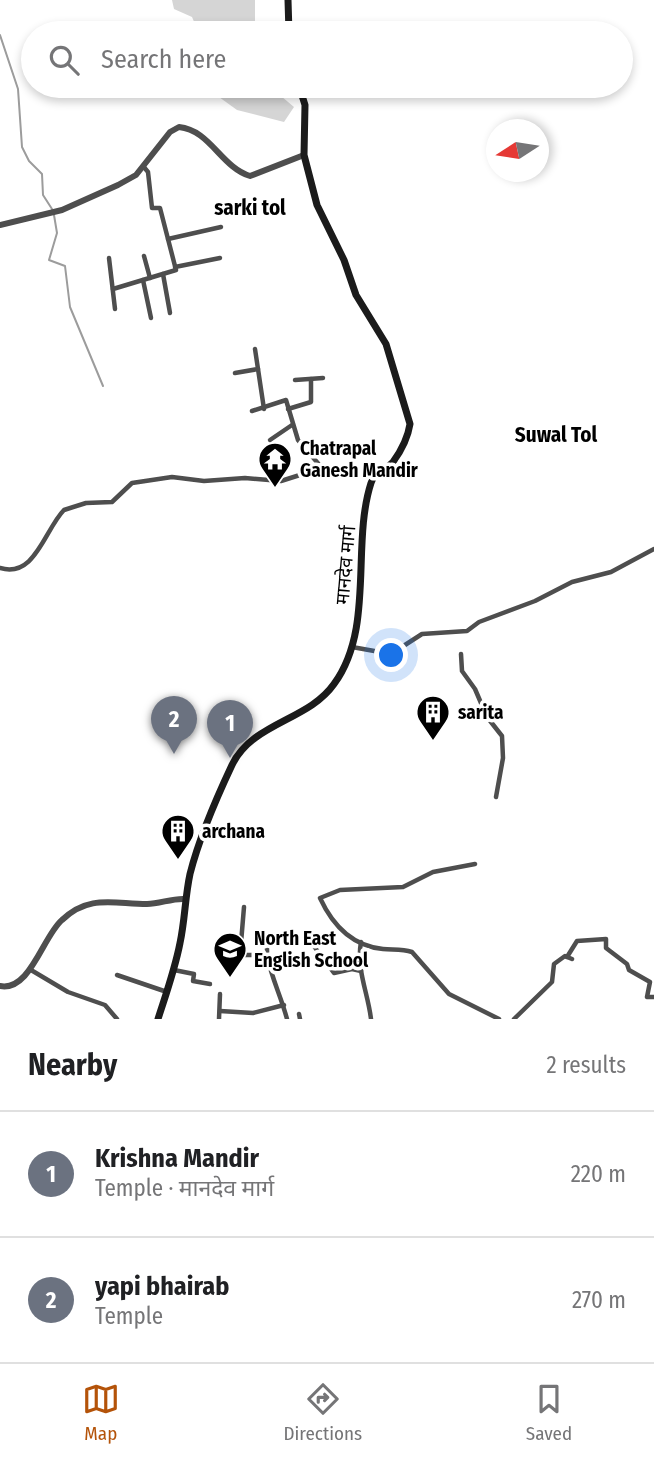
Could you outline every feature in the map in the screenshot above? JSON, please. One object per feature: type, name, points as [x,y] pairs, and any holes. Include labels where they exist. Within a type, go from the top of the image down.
[{"type":"main road","points":[[288,0],[289,21]]},
{"type":"main road","name":"मानदेव मार्ग","points":[[158,1019],[174,970],[185,899],[198,852],[240,752],[257,734],[326,694],[340,677],[351,647],[362,589],[366,508],[371,482],[380,470],[391,464],[408,434],[409,415],[383,335],[356,295],[344,260],[321,216],[304,155],[303,98]]},
{"type":"street","points":[[0,225],[51,214],[107,187],[118,185],[143,166],[170,132],[179,127],[195,131],[224,160],[250,176],[304,155]]},
{"type":"street","points":[[113,289],[176,270],[160,208],[152,208],[148,172],[143,166]]},
{"type":"street","points":[[168,239],[221,227]]},
{"type":"street","points":[[144,256],[150,278]]},
{"type":"street","points":[[109,258],[116,309]]},
{"type":"street","points":[[175,267],[220,258]]},
{"type":"street","points":[[163,274],[170,313]]},
{"type":"street","points":[[143,280],[151,318]]},
{"type":"street","points":[[255,349],[264,409]]},
{"type":"street","points":[[235,373],[258,369]]},
{"type":"street","points":[[288,409],[311,402],[311,379]]},
{"type":"street","points":[[295,380],[323,379]]},
{"type":"street","points":[[252,411],[286,400],[298,440],[322,468]]},
{"type":"street","points":[[270,440],[292,425]]},
{"type":"street","points":[[0,568],[11,571],[20,569],[43,545],[64,510],[86,503],[112,502],[132,482],[173,477],[204,481],[245,478],[281,481],[322,468],[380,470]]},
{"type":"street","points":[[351,647],[391,654],[422,634],[467,631],[479,622],[535,601],[572,582],[611,572],[654,549]]},
{"type":"street","points":[[461,654],[462,671],[475,689],[486,717],[502,736],[503,758],[496,797]]},
{"type":"street","points":[[475,864],[433,872],[403,887],[340,890],[320,898],[330,919],[343,932],[381,949],[412,952],[449,994],[499,1019]]},
{"type":"street","points":[[0,986],[12,986],[31,970],[39,950],[59,922],[85,903],[148,904],[185,899]]},
{"type":"street","points":[[244,907],[240,955],[267,954]]},
{"type":"street","points":[[514,1019],[545,992],[552,982],[554,964],[569,958],[577,941],[606,939],[606,948],[627,964],[629,970],[650,982],[647,997],[654,997]]},
{"type":"street","points":[[362,942],[361,971],[371,1019]]},
{"type":"street","points":[[287,1019],[269,968],[267,943],[313,945],[334,973],[352,969],[361,971]]},
{"type":"street","points":[[31,970],[68,992],[105,1005],[117,1019]]},
{"type":"street","points":[[174,970],[194,974],[193,981],[210,984]]},
{"type":"street","points":[[117,975],[167,992]]},
{"type":"street","points":[[219,1019],[220,994]]},
{"type":"street","points":[[220,1011],[253,1013],[284,1005]]},
{"type":"shaded area","points":[[172,0],[255,0],[255,21],[194,21],[192,17],[174,9]]},
{"type":"shaded area","points":[[220,98],[283,98],[294,107],[284,122],[237,110]]},
{"type":"waterway","points":[[0,35],[18,89],[22,147],[29,161],[42,174],[43,195],[52,209]]},
{"type":"waterway","points":[[54,215],[57,233],[49,260],[65,266],[70,307],[103,386]]},
{"type":"place","name":"Chatrapal Ganesh Mandir","points":[[275,489]]},
{"type":"place","name":"sarita","points":[[433,742]]},
{"type":"place","name":"yapi bhairab","points":[[174,754]]},
{"type":"place","name":"Krishna Mandir","points":[[230,758]]},
{"type":"place","name":"archana","points":[[178,861]]},
{"type":"place","name":"North East English School","points":[[230,979]]},
{"type":"district","name":"sarki tol","points":[[250,208]]},
{"type":"district","name":"Suwal Tol","points":[[556,435]]}]
